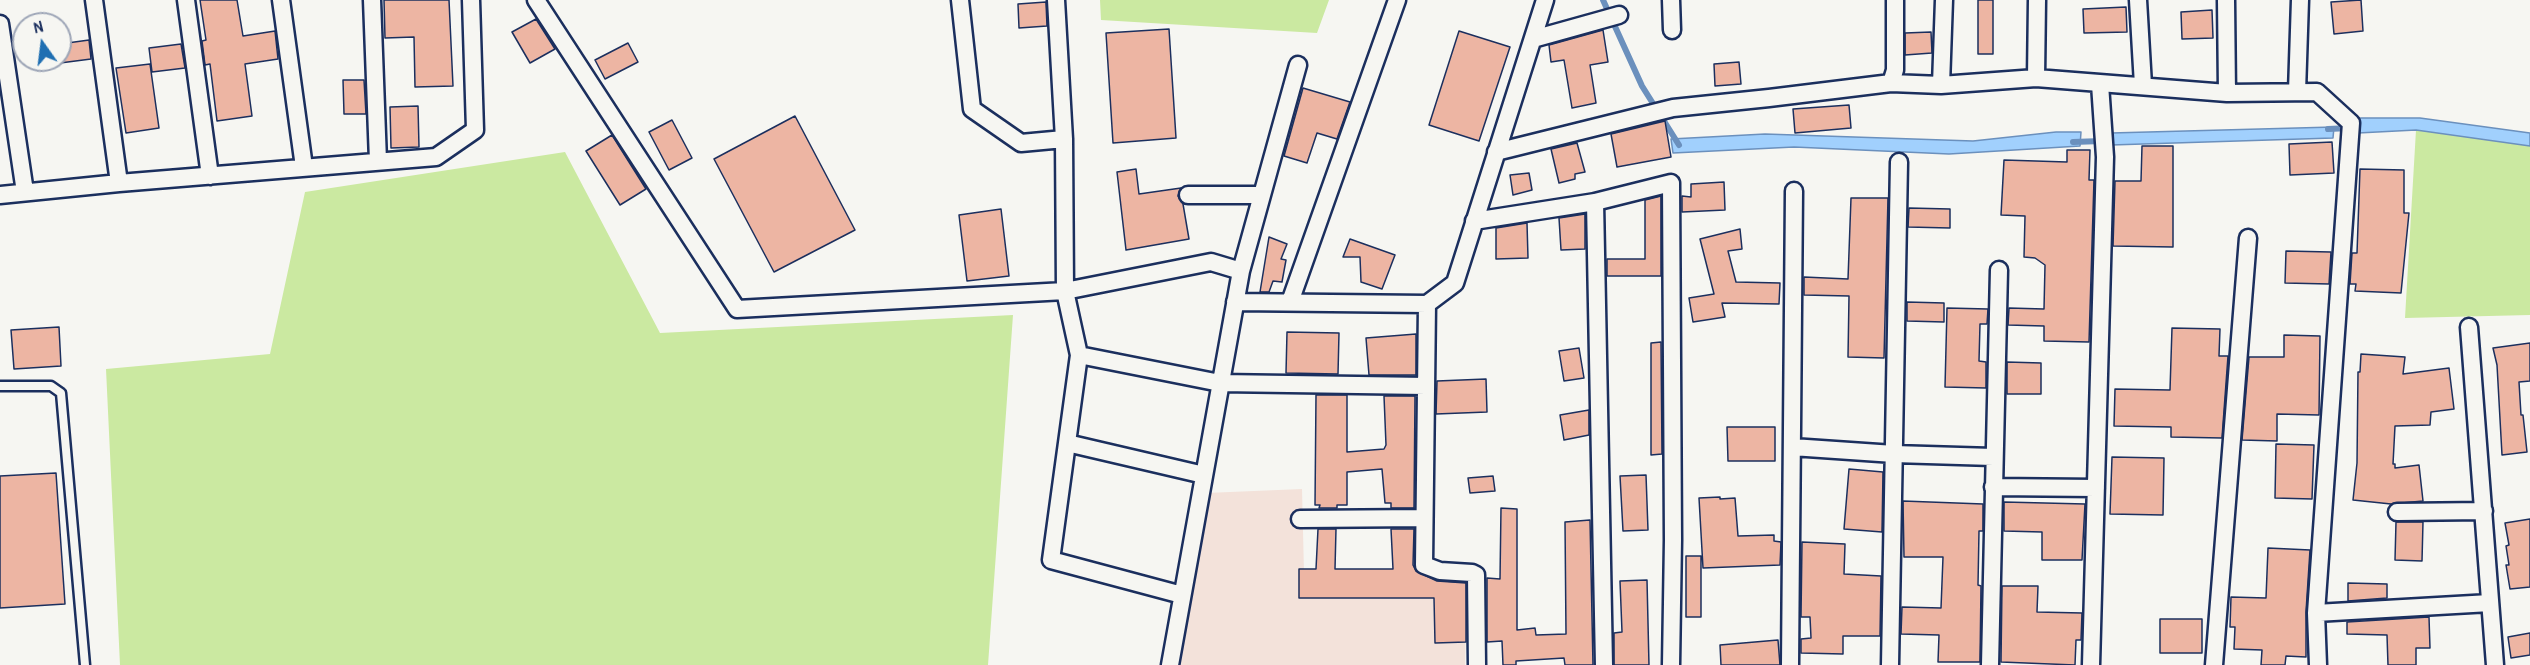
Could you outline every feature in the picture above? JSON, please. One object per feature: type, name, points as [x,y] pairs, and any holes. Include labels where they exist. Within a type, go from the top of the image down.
[{"type":"street","points":[[94,0],[119,183]]},
{"type":"street","points":[[186,0],[210,176]]},
{"type":"street","points":[[281,0],[304,166]]},
{"type":"street","points":[[372,0],[378,160]]},
{"type":"street","points":[[0,195],[304,166],[436,157],[475,129],[471,0]]},
{"type":"street","points":[[536,0],[737,309],[1065,291],[1211,262],[1241,271]]},
{"type":"street","points":[[960,0],[972,109],[1021,143],[1064,139]]},
{"type":"street","points":[[1056,0],[1064,139],[1065,291],[1079,355],[1051,560],[1182,595]]},
{"type":"street","points":[[1290,302],[1397,0]]},
{"type":"street","points":[[1235,302],[1427,304],[1455,283],[1545,0]]},
{"type":"street","points":[[1671,0],[1672,30]]},
{"type":"street","points":[[1891,83],[1895,70],[1895,0]]},
{"type":"street","points":[[1941,85],[1944,0]]},
{"type":"street","points":[[2036,78],[2037,0]]},
{"type":"street","points":[[2138,0],[2143,85]]},
{"type":"street","points":[[2226,0],[2228,93]]},
{"type":"street","points":[[2297,92],[2300,0]]},
{"type":"street","points":[[1533,39],[1619,15]]},
{"type":"street","points":[[0,24],[25,192]]},
{"type":"street","points":[[1170,665],[1241,271],[1298,64]]},
{"type":"street","points":[[1496,152],[1673,108],[1891,83],[1941,85],[2036,78],[2228,93],[2317,92],[2350,123],[2316,613],[2318,665]]},
{"type":"street","points":[[2091,665],[2105,157],[2100,84]]},
{"type":"street","points":[[1890,665],[1899,162]]},
{"type":"street","points":[[1474,221],[1595,202],[1671,183],[1673,528],[1671,665]]},
{"type":"street","points":[[1790,665],[1794,191]]},
{"type":"street","points":[[1188,195],[1262,195]]},
{"type":"street","points":[[1595,202],[1604,665]]},
{"type":"street","points":[[2214,665],[2248,238]]},
{"type":"street","points":[[1990,665],[1999,270]]},
{"type":"street","points":[[1427,304],[1424,565],[1440,571],[1476,575],[1477,665]]},
{"type":"street","points":[[2469,327],[2495,665]]},
{"type":"street","points":[[1079,355],[1221,383],[1426,386]]},
{"type":"street","points":[[1067,443],[1204,475]]},
{"type":"street","points":[[1792,447],[1894,454],[1994,457]]},
{"type":"street","points":[[1993,487],[2096,488]]},
{"type":"street","points":[[2397,512],[2484,511]]},
{"type":"street","points":[[1300,519],[1424,518]]},
{"type":"street","points":[[2316,613],[2490,603]]},
{"type":"lane","points":[[0,386],[51,386],[61,393],[85,665]]},
{"type":"shaded area","points":[[1302,489],[1304,573],[1467,575],[1465,665],[1174,665],[1206,493]]},
{"type":"green space","points":[[1100,0],[1329,0],[1317,33],[1101,20]]},
{"type":"green space","points":[[2416,130],[2530,146],[2530,315],[2405,318]]},
{"type":"green space","points":[[565,152],[660,333],[1013,315],[988,665],[120,665],[106,369],[270,354],[305,192]]},
{"type":"water","points":[[2358,118],[2420,118],[2530,133],[2530,146],[2416,130],[2358,133]]},
{"type":"water","points":[[2334,127],[2333,138],[2111,145],[2111,133]]},
{"type":"water","points":[[2056,132],[2081,132],[2080,146],[1949,154],[1794,147],[1673,153],[1671,139],[1765,134],[1973,141]]},
{"type":"building","points":[[200,0],[237,0],[243,36],[275,31],[278,59],[245,64],[252,116],[217,121],[210,64],[205,65],[202,41],[206,40]]},
{"type":"building","points":[[384,0],[449,0],[453,86],[415,87],[414,37],[385,38]]},
{"type":"building","points":[[1978,0],[1993,0],[1993,54],[1978,54]]},
{"type":"building","points":[[2361,0],[2363,31],[2334,34],[2331,2]]},
{"type":"building","points":[[1046,2],[1047,26],[1019,28],[1018,4]]},
{"type":"building","points":[[2126,7],[2127,32],[2084,33],[2083,9]]},
{"type":"building","points":[[2212,10],[2213,38],[2182,39],[2181,12]]},
{"type":"building","points":[[536,19],[555,49],[530,63],[512,32]]},
{"type":"building","points":[[1169,29],[1176,138],[1113,143],[1106,33]]},
{"type":"building","points":[[1603,30],[1608,62],[1590,65],[1596,103],[1572,108],[1564,60],[1551,62],[1549,45]]},
{"type":"building","points":[[1459,31],[1510,47],[1479,141],[1429,125]]},
{"type":"building","points":[[1931,32],[1932,53],[1905,55],[1905,33]]},
{"type":"building","points":[[89,40],[91,59],[72,61],[72,42]]},
{"type":"building","points":[[628,43],[638,62],[605,79],[595,60]]},
{"type":"building","points":[[181,44],[185,68],[152,72],[149,48]]},
{"type":"building","points":[[1739,62],[1741,84],[1715,86],[1714,64]]},
{"type":"building","points":[[150,64],[159,128],[126,133],[116,68]]},
{"type":"building","points":[[343,80],[364,80],[366,114],[344,114]]},
{"type":"building","points":[[1303,88],[1350,102],[1337,139],[1317,133],[1307,163],[1284,156]]},
{"type":"building","points":[[1849,105],[1851,128],[1795,133],[1793,109]]},
{"type":"building","points":[[418,106],[419,147],[391,148],[390,107]]},
{"type":"building","points":[[795,116],[855,230],[774,272],[714,159]]},
{"type":"building","points":[[672,120],[692,158],[669,170],[649,132]]},
{"type":"building","points":[[1665,121],[1671,157],[1617,167],[1611,134]]},
{"type":"building","points":[[612,135],[646,189],[620,205],[586,151]]},
{"type":"building","points":[[2332,142],[2334,173],[2290,175],[2289,144]]},
{"type":"building","points":[[1577,143],[1585,172],[1575,174],[1575,179],[1559,183],[1551,149]]},
{"type":"building","points":[[2142,146],[2173,146],[2173,247],[2113,246],[2115,181],[2141,181]]},
{"type":"building","points":[[2067,150],[2090,150],[2089,180],[2094,180],[2089,342],[2044,341],[2044,326],[2008,325],[2009,308],[2044,309],[2045,265],[2035,258],[2024,257],[2025,216],[2001,215],[2004,160],[2067,162]]},
{"type":"building","points":[[1136,169],[1139,194],[1181,188],[1178,196],[1183,204],[1189,239],[1126,250],[1117,172]]},
{"type":"building","points":[[2360,169],[2404,170],[2404,213],[2409,213],[2401,293],[2355,291],[2356,284],[2350,284],[2352,253],[2357,253]]},
{"type":"building","points":[[1529,173],[1532,190],[1513,195],[1510,175]]},
{"type":"building","points":[[1724,182],[1725,210],[1682,212],[1682,196],[1691,197],[1691,184]]},
{"type":"building","points":[[1661,196],[1661,276],[1607,276],[1607,259],[1645,259],[1645,200]]},
{"type":"building","points":[[1851,198],[1888,198],[1884,358],[1848,357],[1849,296],[1804,295],[1804,277],[1848,279]]},
{"type":"building","points":[[1909,208],[1950,209],[1950,228],[1908,227]]},
{"type":"building","points":[[1001,209],[1009,276],[967,281],[959,215]]},
{"type":"building","points":[[1585,214],[1585,249],[1561,250],[1559,218]]},
{"type":"building","points":[[1527,223],[1528,258],[1496,259],[1496,228]]},
{"type":"building","points":[[1740,229],[1742,249],[1728,251],[1736,282],[1780,283],[1779,304],[1722,303],[1725,317],[1693,322],[1689,298],[1714,294],[1700,239]]},
{"type":"building","points":[[1269,237],[1287,244],[1281,259],[1286,260],[1282,282],[1273,281],[1269,292],[1260,292]]},
{"type":"building","points":[[1350,239],[1395,255],[1382,289],[1361,282],[1360,257],[1343,257]]},
{"type":"building","points":[[2286,251],[2331,252],[2329,284],[2285,283]]},
{"type":"building","points":[[1907,302],[1944,303],[1944,322],[1907,321]]},
{"type":"building","points":[[1947,308],[1988,309],[1987,324],[1980,324],[1979,361],[1986,362],[1986,388],[1945,387]]},
{"type":"building","points":[[59,327],[61,366],[14,369],[11,330]]},
{"type":"building","points":[[2172,328],[2220,329],[2219,356],[2228,356],[2222,438],[2171,437],[2171,427],[2114,426],[2115,389],[2170,390]]},
{"type":"building","points":[[1287,332],[1339,333],[1338,374],[1286,373]]},
{"type":"building","points":[[1416,334],[1416,375],[1369,375],[1366,338]]},
{"type":"building","points":[[2284,335],[2320,336],[2319,415],[2277,414],[2277,441],[2242,440],[2249,357],[2284,357]]},
{"type":"building","points":[[1661,342],[1662,454],[1651,455],[1651,343]]},
{"type":"building","points":[[2530,343],[2530,381],[2519,382],[2527,452],[2502,455],[2497,365],[2493,348]]},
{"type":"building","points":[[1579,348],[1584,378],[1564,381],[1559,351]]},
{"type":"building","points":[[2361,354],[2405,357],[2403,374],[2449,368],[2454,409],[2431,412],[2430,425],[2395,426],[2393,464],[2395,468],[2419,465],[2423,501],[2391,504],[2353,500],[2357,463],[2358,372],[2360,372]]},
{"type":"building","points":[[2007,362],[2041,363],[2041,394],[2007,394]]},
{"type":"building","points":[[1486,379],[1487,412],[1436,414],[1437,381]]},
{"type":"building","points":[[1316,395],[1347,395],[1347,452],[1384,449],[1386,445],[1384,396],[1415,396],[1414,508],[1391,508],[1391,503],[1385,503],[1382,469],[1347,472],[1347,505],[1337,505],[1337,508],[1319,508],[1320,505],[1315,505]]},
{"type":"building","points":[[1589,410],[1589,435],[1564,440],[1560,415]]},
{"type":"building","points":[[1727,427],[1775,427],[1775,461],[1728,461]]},
{"type":"building","points":[[2276,444],[2314,445],[2312,499],[2275,498]]},
{"type":"building","points":[[2112,457],[2164,458],[2163,515],[2110,514]]},
{"type":"building","points":[[1849,469],[1883,472],[1882,532],[1844,529]]},
{"type":"building","points":[[56,473],[65,604],[0,608],[0,476]]},
{"type":"building","points":[[1646,475],[1648,530],[1623,531],[1620,476]]},
{"type":"building","points":[[1493,476],[1495,491],[1470,493],[1468,478]]},
{"type":"building","points":[[1720,497],[1720,499],[1735,498],[1738,536],[1774,535],[1774,541],[1781,542],[1780,565],[1703,568],[1699,498]]},
{"type":"building","points":[[1903,501],[1983,504],[1983,531],[1979,531],[1980,662],[1938,662],[1939,635],[1901,634],[1902,607],[1941,608],[1943,557],[1904,557]]},
{"type":"building","points":[[2004,502],[2085,504],[2082,560],[2042,560],[2042,532],[2004,531]]},
{"type":"building","points":[[1501,508],[1517,509],[1517,630],[1535,628],[1536,635],[1566,634],[1565,522],[1590,520],[1593,665],[1565,665],[1564,658],[1516,661],[1516,665],[1503,665],[1502,641],[1487,642],[1487,578],[1500,579]]},
{"type":"building","points":[[2530,519],[2530,587],[2510,589],[2506,565],[2509,565],[2506,546],[2509,545],[2505,523]]},
{"type":"building","points":[[2396,522],[2423,522],[2422,561],[2395,560]]},
{"type":"building","points":[[1318,529],[1336,529],[1335,569],[1393,569],[1391,529],[1414,529],[1413,565],[1416,571],[1437,581],[1466,583],[1466,642],[1435,643],[1434,598],[1299,598],[1299,569],[1316,569]]},
{"type":"building","points":[[1802,542],[1845,544],[1844,574],[1881,576],[1880,636],[1843,636],[1843,654],[1801,653],[1801,639],[1811,638],[1810,617],[1801,617]]},
{"type":"building","points":[[2268,548],[2310,550],[2306,657],[2286,656],[2285,665],[2261,665],[2262,650],[2234,649],[2235,627],[2230,627],[2231,597],[2266,598]]},
{"type":"building","points":[[1686,556],[1701,556],[1701,617],[1686,617]]},
{"type":"building","points":[[1647,580],[1649,665],[1614,665],[1614,633],[1622,632],[1620,581]]},
{"type":"building","points":[[2348,583],[2387,584],[2387,598],[2348,601]]},
{"type":"building","points":[[2002,586],[2038,586],[2037,612],[2082,613],[2081,640],[2076,640],[2075,665],[2001,662]]},
{"type":"building","points":[[2429,617],[2430,648],[2416,648],[2416,665],[2388,665],[2387,635],[2347,634],[2347,622]]},
{"type":"building","points":[[2160,619],[2202,619],[2202,653],[2160,653]]},
{"type":"building","points":[[2530,633],[2530,655],[2511,658],[2508,637]]},
{"type":"building","points":[[1778,640],[1780,665],[1721,665],[1720,645]]},
{"type":"waterway","points":[[1603,0],[1642,86],[1679,145]]},
{"type":"waterway","points":[[2328,129],[2350,128]]},
{"type":"waterway","points":[[2073,142],[2102,141]]}]
